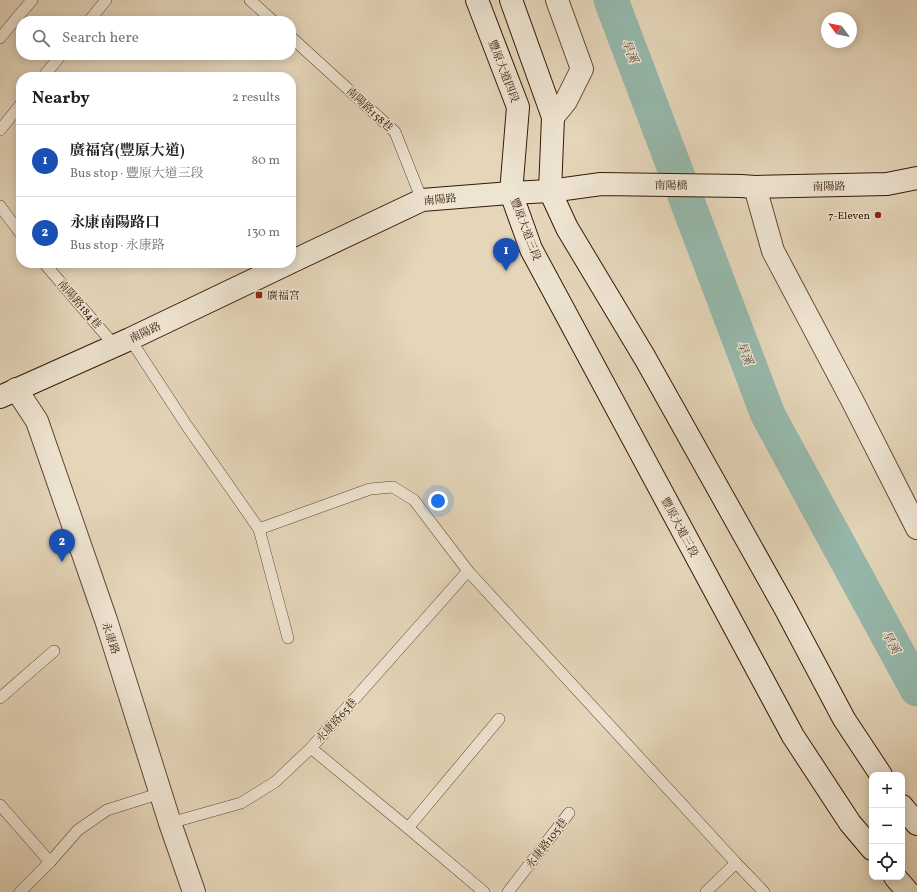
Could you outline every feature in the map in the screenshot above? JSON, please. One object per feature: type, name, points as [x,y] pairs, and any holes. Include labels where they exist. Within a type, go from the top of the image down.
[{"type":"street","name":"豐原大道四段","points":[[477,0],[518,107],[511,193]]},
{"type":"street","points":[[511,0],[553,117],[550,191],[567,228],[645,358],[781,601],[844,719],[879,772]]},
{"type":"street","points":[[553,117],[566,102],[582,69],[557,0]]},
{"type":"street","name":"南陽路","points":[[748,187],[887,184],[917,178]]},
{"type":"street","name":"南陽路","points":[[296,260],[422,200],[550,191],[601,184]]},
{"type":"street","name":"南陽橋","points":[[601,184],[748,187]]},
{"type":"street","points":[[748,187],[773,251],[852,400],[917,528]]},
{"type":"street","name":"豐原大道三段","points":[[511,193],[531,249],[793,736],[850,823],[869,845]]},
{"type":"street","name":"南陽路","points":[[8,393],[123,343],[280,268]]},
{"type":"street","name":"永康路","points":[[8,393],[37,421],[108,628],[170,823],[194,892]]},
{"type":"street","points":[[904,808],[917,824]]},
{"type":"street","points":[[898,880],[908,892]]},
{"type":"lane","points":[[19,16],[32,0]]},
{"type":"lane","points":[[93,16],[106,0]]},
{"type":"lane","points":[[250,0],[268,16]]},
{"type":"lane","points":[[0,38],[16,19]]},
{"type":"lane","name":"南陽路158巷","points":[[296,42],[395,132],[422,200]]},
{"type":"lane","points":[[47,72],[57,60]]},
{"type":"lane","points":[[0,130],[16,110]]},
{"type":"lane","points":[[0,206],[16,227]]},
{"type":"lane","name":"南陽路184巷","points":[[49,268],[123,343],[187,426],[259,530],[288,638]]},
{"type":"lane","points":[[259,530],[370,489],[393,487],[414,500],[468,571],[736,864],[764,892]]},
{"type":"lane","name":"永康路65巷","points":[[170,823],[241,803],[275,782],[311,748],[468,571]]},
{"type":"lane","points":[[0,698],[54,651]]},
{"type":"lane","points":[[408,828],[499,719]]},
{"type":"lane","points":[[311,748],[484,892]]},
{"type":"lane","points":[[20,892],[50,862],[78,830],[107,810],[161,793]]},
{"type":"lane","points":[[0,805],[50,862]]},
{"type":"lane","name":"永康路105巷","points":[[508,892],[569,813]]},
{"type":"lane","points":[[706,892],[736,864]]},
{"type":"waterway","name":"旱溪","points":[[611,0],[768,415],[917,689]]},
{"type":"place","name":"7-Eleven","points":[[878,215]]},
{"type":"place","name":"廣福宮(豐原大道)","points":[[506,271]]},
{"type":"place","name":"廣福宮","points":[[259,295]]},
{"type":"place","name":"永康南陽路口","points":[[62,562]]}]
